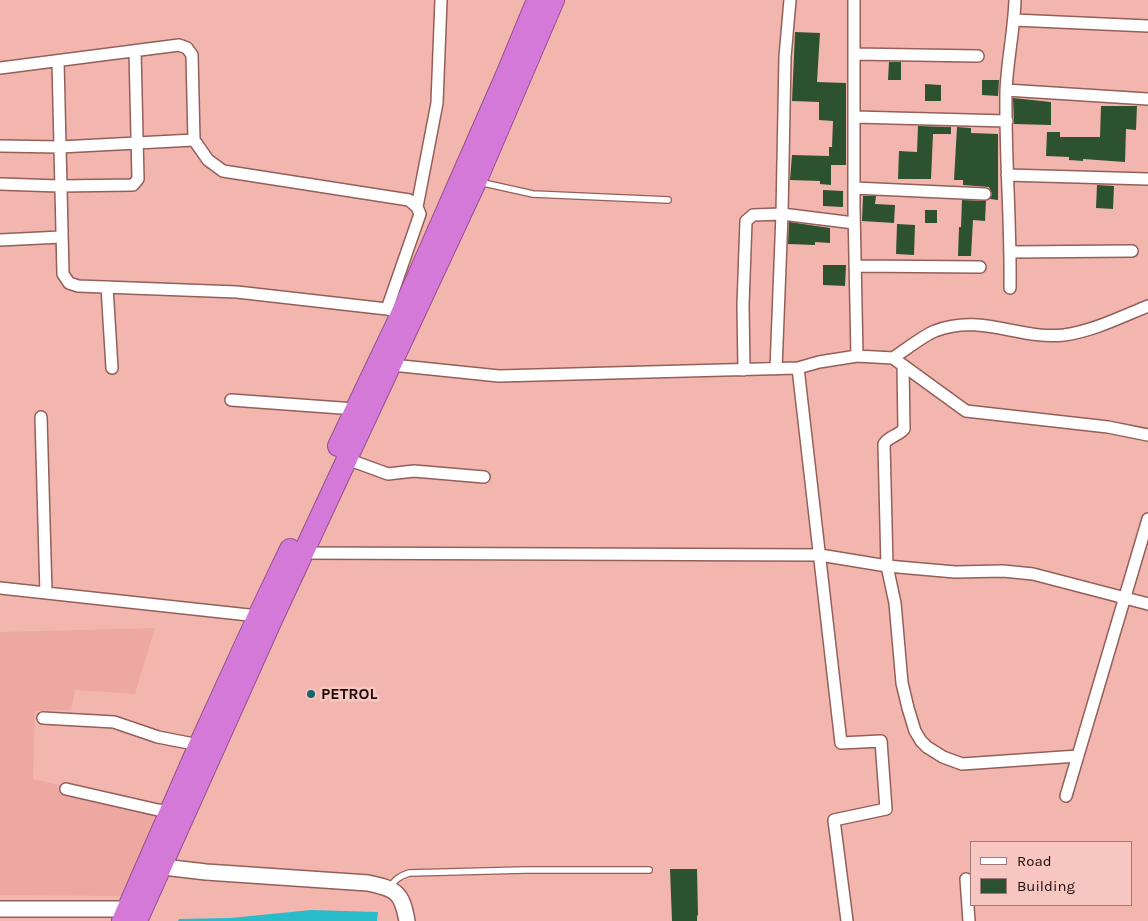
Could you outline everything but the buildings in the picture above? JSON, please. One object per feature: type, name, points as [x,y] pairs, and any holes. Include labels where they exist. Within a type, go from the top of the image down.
[{"type":"highway","points":[[132,916],[170,811],[258,616],[296,553],[347,458],[392,365],[401,313],[476,182],[545,2]]},
{"type":"highway","points":[[132,916],[162,867],[219,738],[355,409],[401,313],[506,75],[545,2]]},
{"type":"main road","points":[[162,867],[206,872],[368,883],[389,888],[396,893],[404,903],[407,921]]},
{"type":"main road","points":[[0,908],[132,916]]},
{"type":"street","points":[[58,61],[62,274],[69,283],[78,286],[238,292],[401,313],[420,214],[417,206],[437,103],[441,0]]},
{"type":"street","points":[[776,369],[782,214],[785,57],[790,0]]},
{"type":"street","points":[[854,0],[854,223],[857,356]]},
{"type":"street","points":[[1010,288],[1011,252],[1007,175],[1006,90],[1014,20],[1014,0]]},
{"type":"street","points":[[1014,20],[1148,26]]},
{"type":"street","points":[[0,68],[179,45],[187,48],[192,55],[194,140],[208,160],[223,171],[409,200],[417,206]]},
{"type":"street","points":[[0,184],[60,186],[133,185],[136,183],[138,179],[134,51]]},
{"type":"street","points":[[855,54],[978,56]]},
{"type":"street","points":[[1006,90],[1148,99]]},
{"type":"street","points":[[855,117],[1007,121]]},
{"type":"street","points":[[0,146],[60,148],[194,140]]},
{"type":"street","points":[[1007,175],[1148,179]]},
{"type":"street","points":[[854,188],[985,194]]},
{"type":"street","points":[[744,370],[743,305],[746,221],[753,215],[782,214],[854,223]]},
{"type":"street","points":[[0,240],[61,237]]},
{"type":"street","points":[[1011,252],[1132,251]]},
{"type":"street","points":[[855,266],[980,267]]},
{"type":"street","points":[[107,287],[112,368]]},
{"type":"street","points":[[893,358],[934,331],[952,327],[973,324],[1037,335],[1064,335],[1088,330],[1148,306]]},
{"type":"street","points":[[392,365],[498,376],[798,368],[819,362],[857,356],[893,358],[966,412],[1108,427],[1148,435]]},
{"type":"street","points":[[903,365],[904,429],[901,434],[888,439],[884,444],[887,566],[895,603],[902,683],[915,731],[927,748],[943,757],[962,764],[1078,756]]},
{"type":"street","points":[[798,368],[841,743],[881,741],[886,808],[834,820],[847,921]]},
{"type":"street","points":[[231,400],[355,409]]},
{"type":"street","points":[[41,417],[46,593]]},
{"type":"street","points":[[347,458],[388,474],[414,471],[484,477]]},
{"type":"street","points":[[1066,796],[1148,519]]},
{"type":"street","points":[[296,553],[820,555],[887,566],[955,572],[1004,571],[1033,574],[1148,604]]},
{"type":"street","points":[[0,588],[258,616]]},
{"type":"street","points":[[42,718],[114,722],[158,737],[199,745]]},
{"type":"street","points":[[66,789],[158,810],[170,811]]},
{"type":"street","points":[[966,879],[969,921]]},
{"type":"lane","points":[[476,182],[533,194],[668,200]]},
{"type":"lane","points":[[389,888],[396,879],[410,873],[525,870],[649,870]]},
{"type":"shaded area","points":[[155,628],[135,694],[75,690],[71,710],[35,711],[33,779],[162,808],[121,896],[0,895],[0,632]]},
{"type":"water","points":[[311,910],[378,912],[377,921],[178,921],[179,919],[231,918]]},
{"type":"place","name":"PETROL","points":[[311,694]]}]
